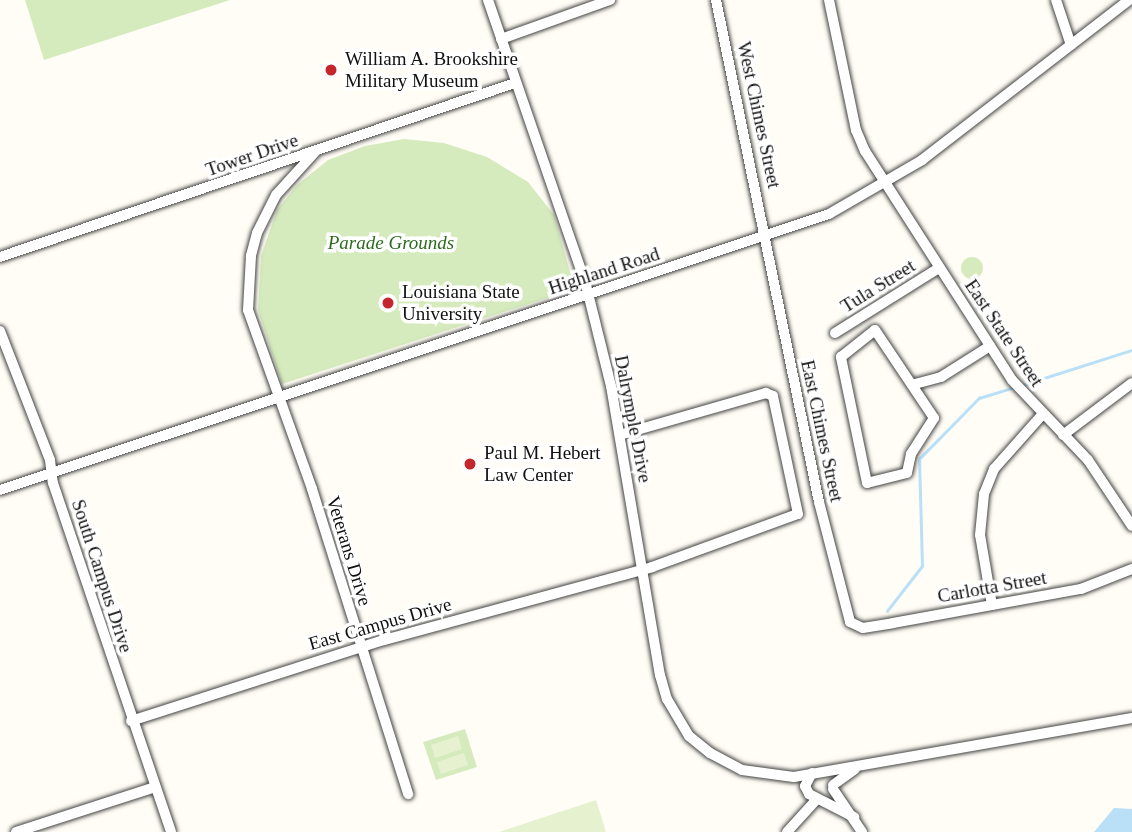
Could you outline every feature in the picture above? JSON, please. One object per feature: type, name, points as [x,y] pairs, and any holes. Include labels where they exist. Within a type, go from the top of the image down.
[{"type":"street","name":"Dalrymple Drive","points":[[488,0],[588,294],[647,568],[662,687],[681,724],[710,754],[735,768],[794,777],[824,772]]},
{"type":"street","points":[[501,39],[610,0]]},
{"type":"street","name":"West Chimes Street","points":[[716,0],[767,238]]},
{"type":"street","name":"East State Street","points":[[830,0],[856,130],[886,184],[1012,380],[1042,415],[1088,460],[1132,526]]},
{"type":"street","points":[[1056,0],[1071,45]]},
{"type":"street","name":"Highland Road","points":[[0,490],[588,294],[767,238],[840,209],[886,184],[1129,0]]},
{"type":"street","name":"Tower Drive","points":[[0,257],[516,83]]},
{"type":"street","name":"Veterans Drive","points":[[316,150],[276,195],[251,256],[248,310],[276,399],[312,489],[408,794]]},
{"type":"street","name":"East Chimes Street","points":[[767,238],[828,541],[847,617],[856,627]]},
{"type":"street","name":"Tula Street","points":[[835,333],[939,268]]},
{"type":"street","points":[[875,330],[915,384],[934,418],[911,454],[907,473],[867,483],[841,357],[875,330]]},
{"type":"street","name":"South Campus Drive","points":[[0,331],[52,473],[131,721],[171,832]]},
{"type":"street","points":[[915,384],[941,377],[990,346]]},
{"type":"street","points":[[1063,435],[1132,383]]},
{"type":"street","name":"East Campus Drive","points":[[131,721],[360,647],[647,568],[798,513],[773,396],[766,393],[620,435]]},
{"type":"street","points":[[992,605],[980,535],[984,494],[994,469],[1042,415]]},
{"type":"street","name":"Carlotta Street","points":[[856,627],[893,623],[1097,585],[1132,569]]},
{"type":"street","points":[[862,832],[824,772],[1132,718]]},
{"type":"street","points":[[787,832],[833,787],[862,765]]},
{"type":"street","points":[[805,786],[812,773]]},
{"type":"street","points":[[794,777],[820,799],[855,819]]},
{"type":"street","points":[[16,832],[155,787]]},
{"type":"green space","points":[[25,0],[230,0],[44,60]]},
{"type":"green space","name":"Parade Grounds","points":[[404,139],[444,143],[487,157],[528,182],[554,215],[575,289],[282,384],[258,310],[261,256],[277,210],[297,185],[328,160],[365,146]]},
{"type":"green space","points":[[972,257],[980,260],[983,268],[980,276],[972,279],[964,276],[961,268],[964,260]]},
{"type":"green space","points":[[465,729],[477,767],[436,780],[423,742]]},
{"type":"green space","points":[[458,736],[462,749],[435,758],[431,745]]},
{"type":"green space","points":[[464,753],[468,765],[441,774],[437,762]]},
{"type":"green space","points":[[596,800],[606,832],[499,832]]},
{"type":"water","points":[[1114,808],[1132,809],[1132,832],[1094,832]]},
{"type":"waterway","points":[[1022,385],[1132,350]]},
{"type":"waterway","points":[[887,611],[922,566],[919,459],[979,398],[1016,387]]},
{"type":"place","name":"William A. Brookshire Military Museum","points":[[331,70]]},
{"type":"place","name":"Louisiana State University","points":[[388,303]]},
{"type":"place","name":"Paul M. Hebert Law Center","points":[[470,464]]}]
